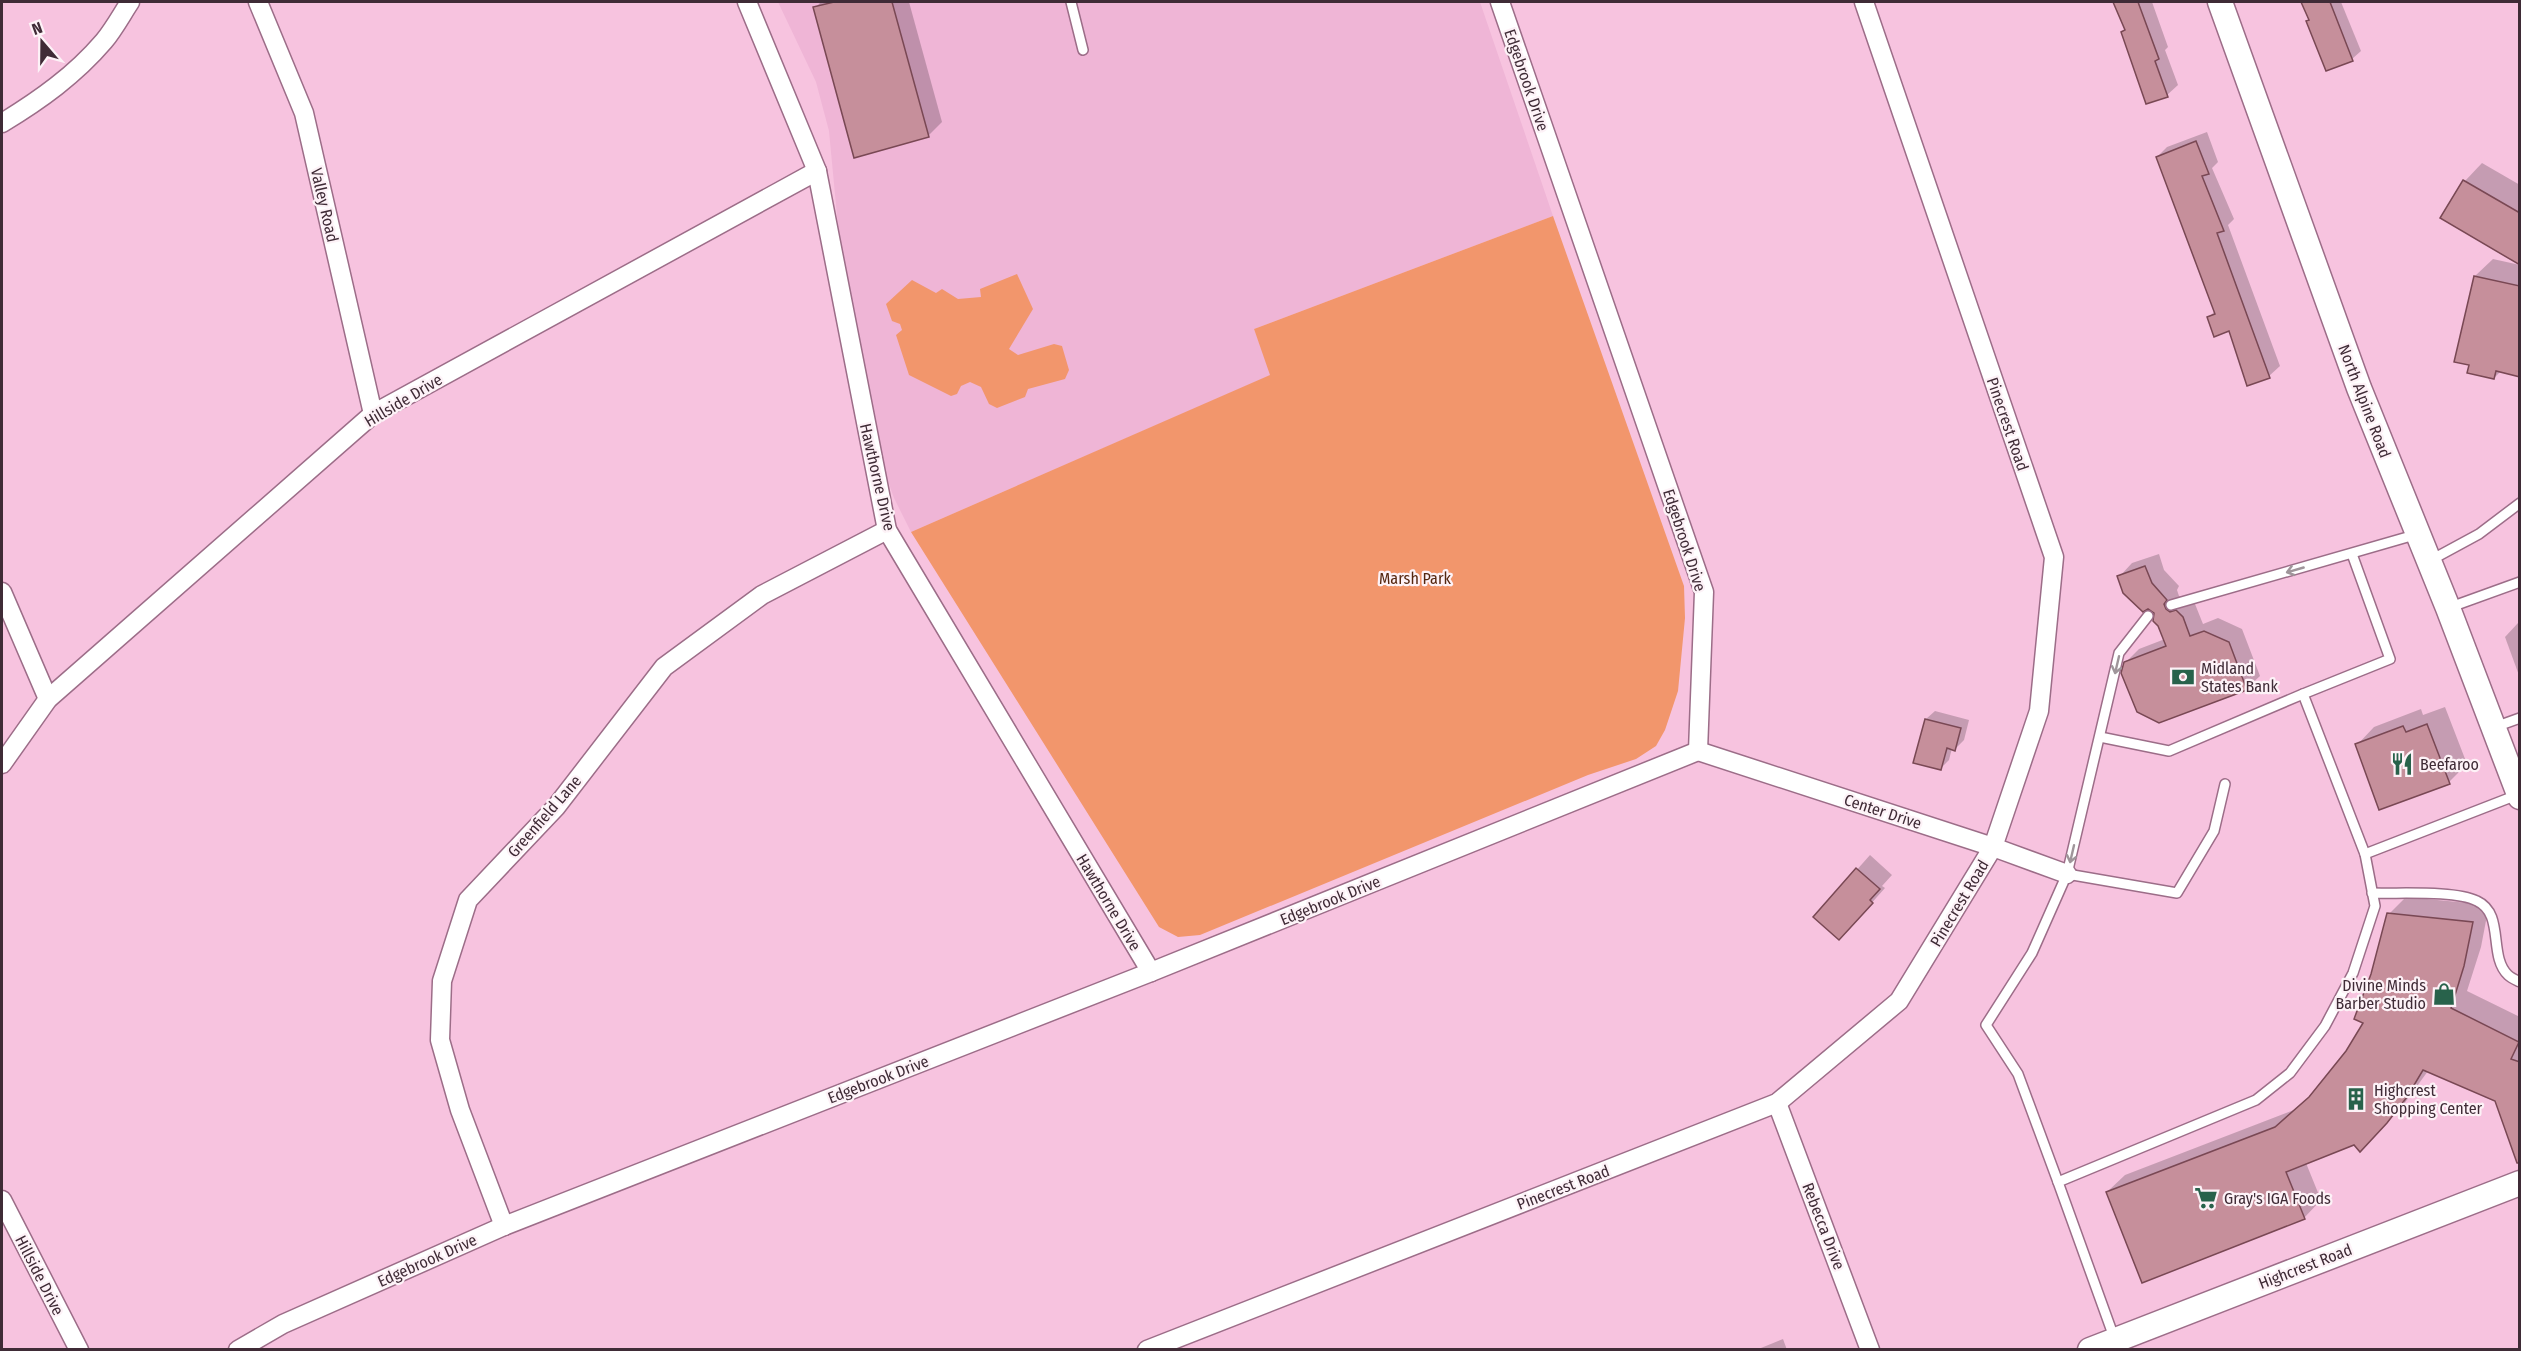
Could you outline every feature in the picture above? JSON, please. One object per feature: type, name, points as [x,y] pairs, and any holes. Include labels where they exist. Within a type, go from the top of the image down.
[{"type":"main road","name":"North Alpine Road","points":[[2220,2],[2359,388],[2448,608],[2519,795]]},
{"type":"main road","name":"Highcrest Road","points":[[2090,1350],[2119,1343],[2520,1183]]},
{"type":"street","points":[[2,123],[43,98],[75,71],[105,40],[130,2]]},
{"type":"street","name":"Valley Road","points":[[258,2],[304,113],[373,414]]},
{"type":"street","name":"Hawthorne Drive","points":[[747,2],[817,171],[887,530],[1151,972]]},
{"type":"street","name":"Edgebrook Drive","points":[[238,1350],[283,1324],[504,1226],[1151,972],[1698,752],[1704,592],[1500,2]]},
{"type":"street","name":"Pinecrest Road","points":[[1147,1350],[1777,1103],[1899,1001],[1993,847],[2039,711],[2054,557],[1864,2]]},
{"type":"street","name":"Hillside Drive","points":[[2,764],[48,699],[373,414],[817,171]]},
{"type":"street","name":"Greenfield Lane","points":[[504,1226],[460,1110],[440,1040],[442,981],[468,900],[556,807],[664,667],[762,595],[887,530]]},
{"type":"street","points":[[2,592],[48,699]]},
{"type":"street","name":"Center Drive","points":[[1698,752],[1993,847],[2067,874]]},
{"type":"street","name":"Rebecca Drive","points":[[1777,1103],[1870,1350]]},
{"type":"street","name":"Hillside Drive","points":[[2,1200],[79,1350]]},
{"type":"lane","points":[[1071,2],[1083,50]]},
{"type":"lane","points":[[2428,561],[2480,534],[2520,503]]},
{"type":"lane","points":[[2171,605],[2418,534]]},
{"type":"lane","points":[[2100,737],[2169,751],[2390,659],[2352,554]]},
{"type":"lane","points":[[2448,608],[2520,582]]},
{"type":"lane","points":[[2119,1343],[2018,1074],[1986,1025],[2032,953],[2067,874],[2119,653],[2148,616]]},
{"type":"lane","points":[[2058,1182],[2256,1100],[2290,1073],[2325,1026],[2353,973],[2375,906],[2365,854],[2303,694]]},
{"type":"lane","points":[[2493,728],[2520,718]]},
{"type":"lane","points":[[2067,874],[2177,893],[2214,831],[2225,784]]},
{"type":"lane","points":[[2365,854],[2519,795]]},
{"type":"lane","points":[[2372,893],[2464,896],[2480,902],[2492,917],[2501,965],[2508,975],[2520,982]]},
{"type":"shaded area","points":[[778,2],[1480,2],[1553,216],[1254,329],[1271,375],[911,532],[894,498],[883,467],[840,247],[829,131],[816,82]]},
{"type":"green space","name":"Marsh Park","points":[[1553,216],[1684,586],[1685,618],[1678,691],[1665,730],[1656,746],[1636,759],[1588,775],[1200,935],[1178,937],[1159,927],[911,532],[1270,375],[1254,329]]},
{"type":"green space","points":[[1017,274],[1033,309],[1009,349],[1018,355],[1054,344],[1062,346],[1069,370],[1065,379],[1028,389],[1025,397],[997,408],[989,404],[981,387],[970,382],[961,386],[957,394],[951,396],[909,375],[896,335],[902,330],[900,324],[892,321],[886,304],[912,280],[936,293],[942,289],[958,299],[981,297],[980,289]]},
{"type":"building","points":[[834,2],[892,2],[929,137],[854,158],[813,7]]},
{"type":"building","points":[[2113,2],[2138,2],[2159,59],[2155,61],[2168,97],[2146,104],[2121,32],[2125,30]]},
{"type":"building","points":[[2301,2],[2330,2],[2353,61],[2326,71]]},
{"type":"building","points":[[2196,141],[2209,174],[2202,176],[2224,231],[2217,233],[2270,378],[2247,386],[2229,331],[2214,337],[2207,317],[2215,314],[2156,157]]},
{"type":"building","points":[[2463,180],[2520,213],[2520,265],[2440,218]]},
{"type":"building","points":[[2474,276],[2520,286],[2520,377],[2496,371],[2494,379],[2467,373],[2469,365],[2454,362]]},
{"type":"building","name":"Midland States Bank","points":[[2145,566],[2152,583],[2167,600],[2164,604],[2166,609],[2170,612],[2176,610],[2183,617],[2190,636],[2204,631],[2229,642],[2247,690],[2159,723],[2137,712],[2121,673],[2124,662],[2166,646],[2158,626],[2153,621],[2154,613],[2148,609],[2143,612],[2123,593],[2117,576]]},
{"type":"building","points":[[1925,719],[1961,728],[1955,751],[1947,748],[1941,770],[1913,763]]},
{"type":"building","name":"Beefaroo","points":[[2427,724],[2450,784],[2379,810],[2355,744],[2403,726],[2406,732]]},
{"type":"building","points":[[1856,868],[1880,889],[1870,900],[1873,903],[1839,940],[1813,917]]},
{"type":"building","name":"Highcrest Shopping Center","points":[[2387,913],[2473,922],[2464,966],[2451,1008],[2519,1042],[2511,1059],[2520,1062],[2520,1163],[2517,1163],[2495,1101],[2423,1070],[2407,1097],[2360,1152],[2354,1145],[2286,1172],[2305,1219],[2142,1283],[2106,1192],[2275,1127],[2309,1097],[2346,1051],[2363,1023],[2354,1019],[2371,974]]},
{"type":"place","name":"Midland States Bank","points":[[2183,677]]},
{"type":"place","name":"Beefaroo","points":[[2402,764]]},
{"type":"place","name":"Divine Minds Barber Studio","points":[[2444,994]]},
{"type":"place","name":"Highcrest Shopping Center","points":[[2356,1099]]},
{"type":"place","name":"Gray's IGA Foods","points":[[2206,1198]]}]
